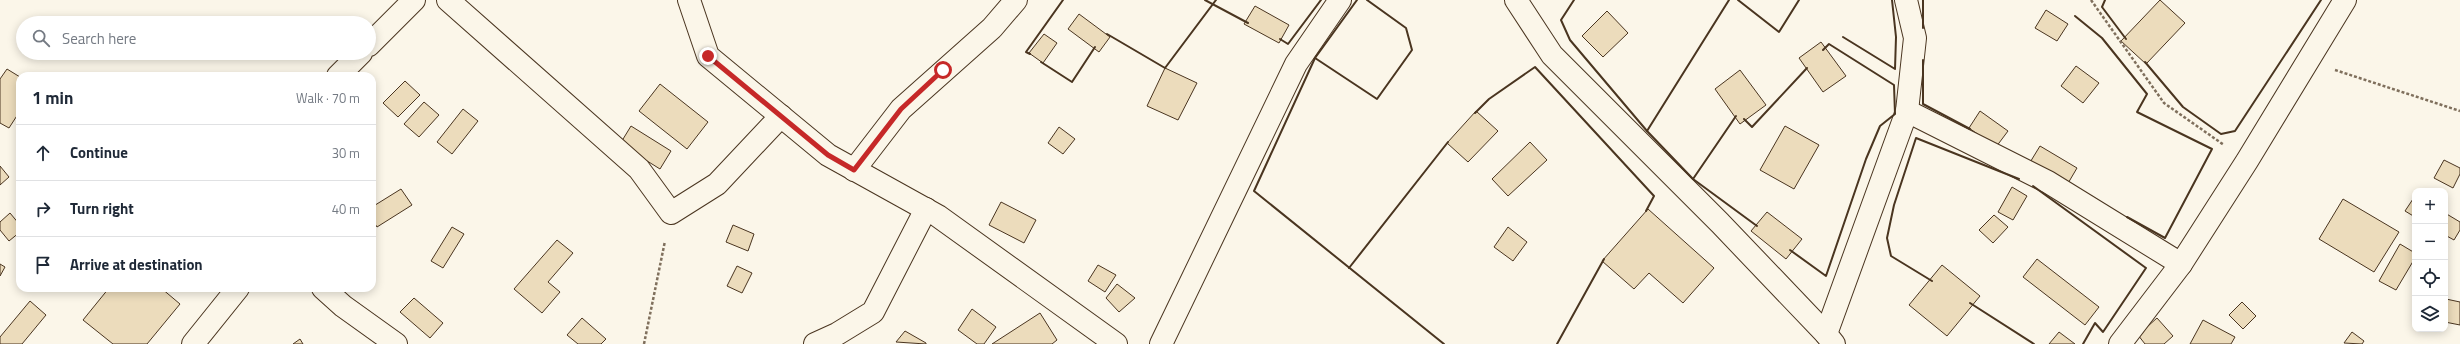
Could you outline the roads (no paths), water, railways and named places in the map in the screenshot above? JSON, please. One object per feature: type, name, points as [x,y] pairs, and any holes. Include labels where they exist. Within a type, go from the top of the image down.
[{"type":"street","points":[[376,38],[414,0]]},
{"type":"street","points":[[448,0],[639,169],[671,213],[717,184],[781,116]]},
{"type":"street","points":[[689,0],[708,56],[828,155],[926,209],[1116,344]]},
{"type":"street","points":[[854,170],[901,109],[943,70],[992,28],[1016,0]]},
{"type":"street","points":[[1161,344],[1296,64],[1340,0]]},
{"type":"street","points":[[1516,0],[1552,55],[1720,223],[1830,339],[1907,111],[1915,38],[1906,0]]},
{"type":"street","points":[[2120,344],[2181,264],[2247,161],[2307,60],[2345,0]]},
{"type":"street","points":[[342,72],[354,60]]},
{"type":"street","points":[[1907,111],[2048,182],[2181,264]]},
{"type":"street","points":[[815,344],[837,334],[872,312],[926,209]]},
{"type":"street","points":[[193,344],[235,292]]},
{"type":"street","points":[[327,292],[343,306],[396,344]]}]
